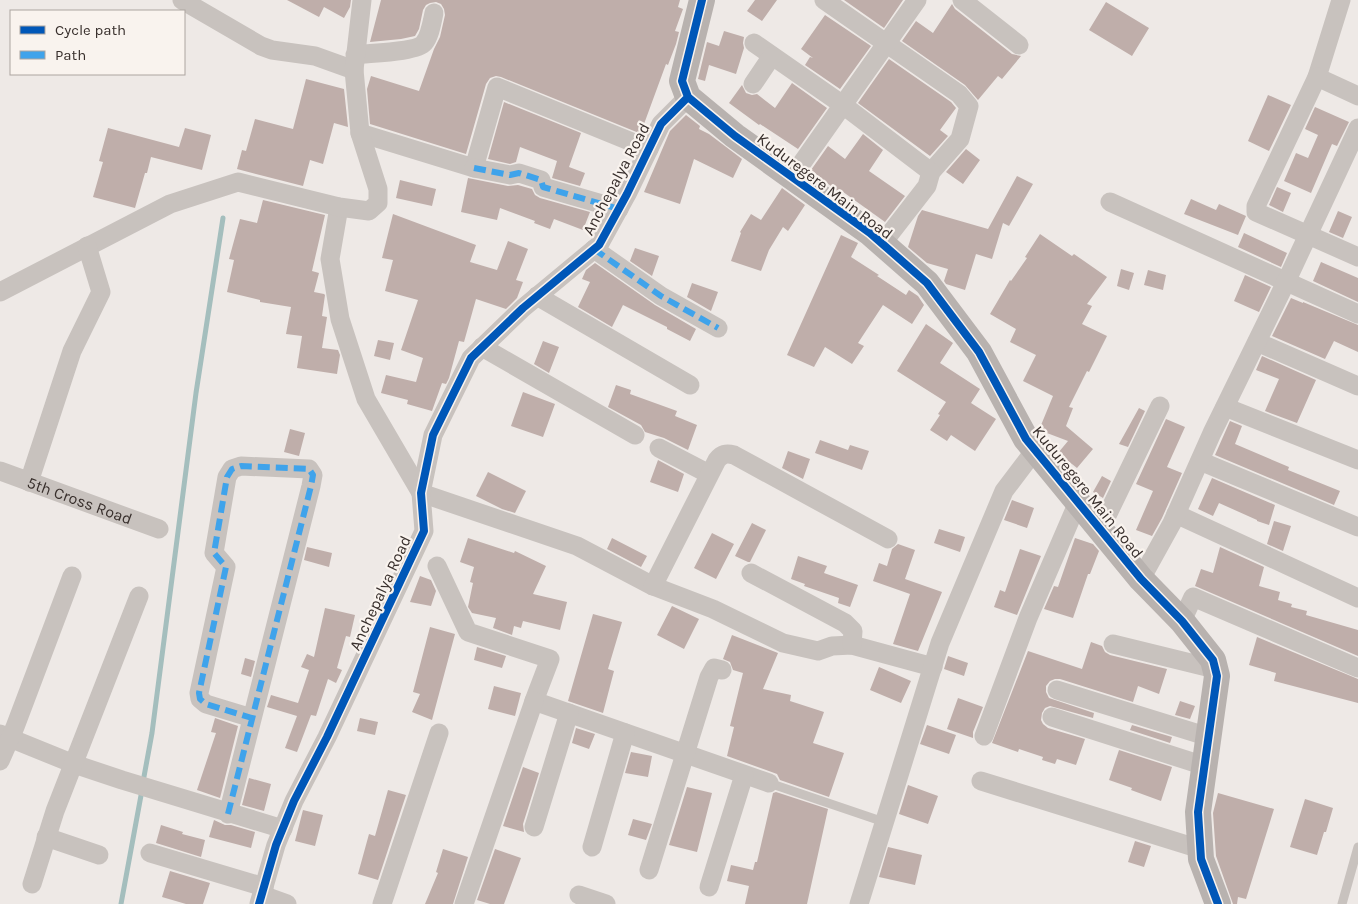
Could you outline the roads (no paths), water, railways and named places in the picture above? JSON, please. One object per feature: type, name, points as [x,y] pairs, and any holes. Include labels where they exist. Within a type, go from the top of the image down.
[{"type":"street","points":[[182,0],[261,46],[272,50],[355,62],[419,46],[424,43],[434,13]]},
{"type":"street","points":[[0,292],[170,204],[238,182],[339,208],[369,211],[378,203],[378,189],[360,133],[355,62],[362,0]]},
{"type":"street","points":[[688,97],[682,81],[702,0]]},
{"type":"street","points":[[824,0],[887,42],[959,94],[969,106],[960,139],[931,172],[927,186],[882,244]]},
{"type":"street","points":[[792,177],[917,0]]},
{"type":"street","points":[[962,0],[1019,45]]},
{"type":"street","points":[[1341,0],[1317,77],[1256,206],[1256,212],[1358,257]]},
{"type":"street","points":[[754,43],[842,105],[931,172]]},
{"type":"street","points":[[753,84],[772,56]]},
{"type":"street","points":[[1317,77],[1358,96]]},
{"type":"street","points":[[474,168],[497,87],[649,148]]},
{"type":"street","name":"Anchepalya Road","points":[[262,895],[276,845],[294,801],[327,737],[424,531],[421,493],[433,435],[471,358],[537,296],[599,244],[661,124],[688,97]]},
{"type":"street","name":"Kuduregere Main Road","points":[[688,97],[735,136],[870,233],[927,283],[979,352],[1026,439],[1141,579],[1182,621],[1213,660],[1216,669]]},
{"type":"street","points":[[1141,579],[1176,514],[1308,235],[1350,165],[1358,128]]},
{"type":"street","points":[[360,133],[474,168],[510,175],[519,173],[526,175],[541,180],[543,187],[619,208]]},
{"type":"street","points":[[1110,202],[1358,314]]},
{"type":"street","points":[[339,208],[330,259],[340,319],[366,399],[421,493],[577,546],[653,586],[713,609],[784,643],[818,651],[832,646],[852,645],[933,666]]},
{"type":"street","points":[[29,482],[72,351],[101,292],[87,246]]},
{"type":"street","points":[[594,249],[661,296],[718,328]]},
{"type":"street","points":[[537,296],[690,385]]},
{"type":"street","points":[[1257,342],[1358,386]]},
{"type":"street","points":[[482,347],[636,436]]},
{"type":"street","points":[[1100,530],[1160,406]]},
{"type":"street","points":[[1225,407],[1358,460]]},
{"type":"street","points":[[659,448],[709,474]]},
{"type":"street","points":[[859,904],[940,642],[1004,491],[1035,450]]},
{"type":"street","points":[[653,586],[709,474],[720,456],[727,453],[734,454],[888,539]]},
{"type":"street","points":[[1200,461],[1358,527]]},
{"type":"street","points":[[228,814],[311,486],[313,475],[308,469],[241,466],[232,469],[227,477],[214,553],[226,567],[199,693],[200,699],[206,704],[252,718]]},
{"type":"street","name":"5th Cross Road","points":[[0,471],[159,529]]},
{"type":"street","points":[[984,736],[1028,618],[1078,502]]},
{"type":"street","points":[[1176,514],[1358,598]]},
{"type":"street","points":[[436,566],[468,632],[550,659],[464,904]]},
{"type":"street","points":[[750,573],[845,623],[853,632],[852,645]]},
{"type":"street","points":[[0,761],[5,736],[15,727],[72,576]]},
{"type":"street","points":[[32,884],[46,837],[139,596]]},
{"type":"street","points":[[1182,621],[1194,597],[1358,668]]},
{"type":"street","points":[[1113,644],[1216,669],[1217,676],[1198,812],[1201,859],[1218,904]]},
{"type":"street","points":[[648,870],[710,673],[714,668],[722,670]]},
{"type":"street","points":[[1057,690],[1209,736]]},
{"type":"street","points":[[534,701],[684,755],[769,783]]},
{"type":"street","points":[[534,827],[569,713]]},
{"type":"street","points":[[1052,717],[1205,766]]},
{"type":"street","points":[[382,904],[439,733]]},
{"type":"street","points":[[592,847],[625,733]]},
{"type":"street","points":[[5,736],[74,764],[228,814],[283,829]]},
{"type":"street","points":[[709,887],[744,775]]},
{"type":"street","points":[[981,781],[1200,849]]},
{"type":"street","points":[[46,837],[99,855]]},
{"type":"street","points":[[150,853],[287,904]]},
{"type":"street","points":[[579,895],[606,904]]},
{"type":"lane","points":[[769,783],[884,822]]},
{"type":"lane","points":[[1342,904],[1358,847]]},
{"type":"waterway","points":[[143,782],[152,733],[196,393],[223,218]]},
{"type":"waterway","points":[[121,904],[142,790]]}]
